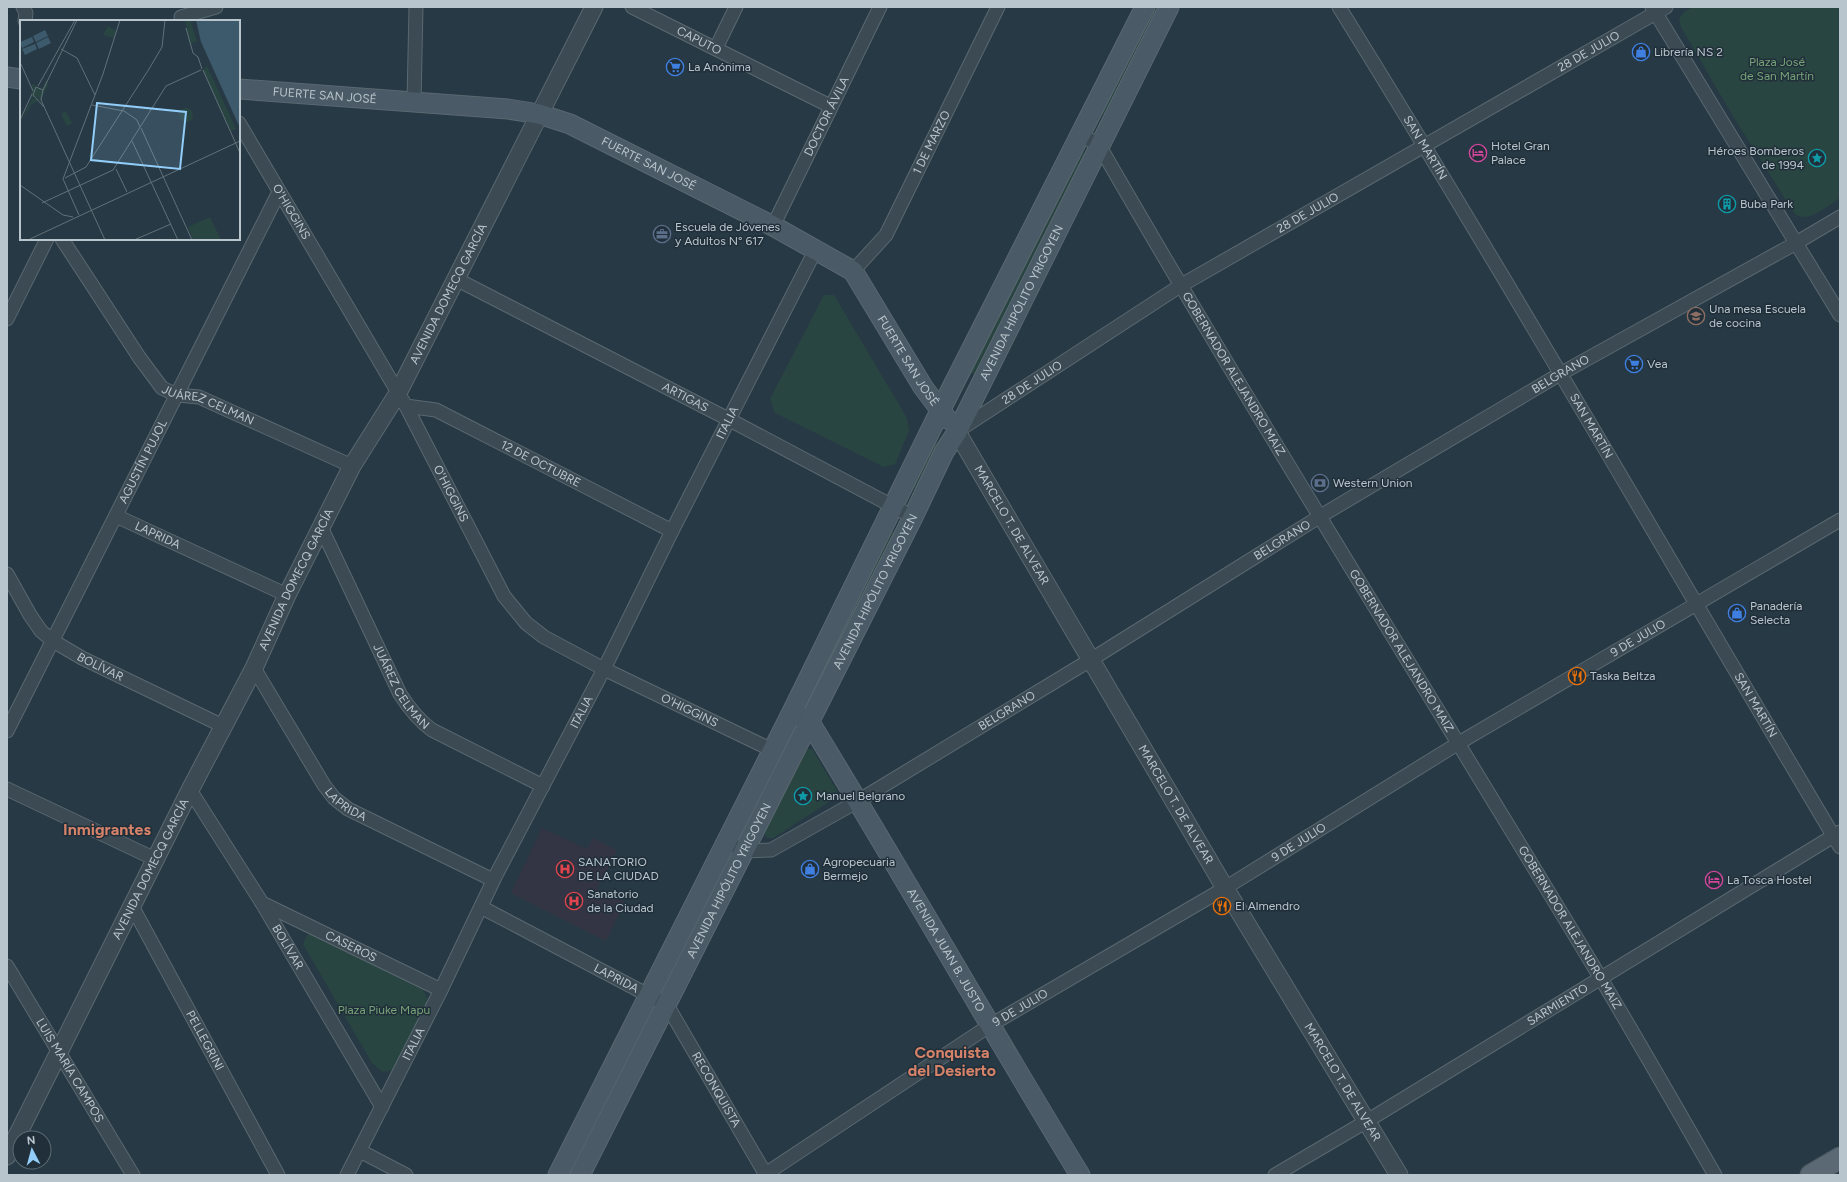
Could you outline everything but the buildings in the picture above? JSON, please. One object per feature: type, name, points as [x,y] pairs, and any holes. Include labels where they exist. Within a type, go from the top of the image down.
[{"type":"main road","name":"AVENIDA HIPÓLITO YRIGOYEN","points":[[558,1175],[648,994],[792,712],[940,411],[1145,7]]},
{"type":"main road","name":"AVENIDA HIPÓLITO YRIGOYEN","points":[[580,1175],[913,517],[944,452],[957,432],[1169,7]]},
{"type":"main road","points":[[7,77],[20,79]]},
{"type":"main road","name":"FUERTE SAN JOSÉ","points":[[240,89],[508,109],[539,114],[570,124],[773,226],[853,270],[923,387],[957,432]]},
{"type":"main road","points":[[792,712],[809,721]]},
{"type":"main road","name":"AVENIDA JUAN B. JUSTO","points":[[809,721],[858,801],[989,1026],[1080,1175]]},
{"type":"main road","points":[[1811,1175],[1840,1158]]},
{"type":"street","points":[[23,7],[26,13],[26,20]]},
{"type":"street","points":[[180,15],[216,7]]},
{"type":"street","points":[[414,102],[416,7]]},
{"type":"street","name":"AVENIDA DOMECQ GARCÍA","points":[[7,1156],[155,859],[254,668],[287,595],[352,466],[402,400],[456,279],[594,7]]},
{"type":"street","name":"CAPUTO","points":[[632,7],[830,106]]},
{"type":"street","points":[[716,48],[736,7]]},
{"type":"street","name":"DOCTOR ÁVILA","points":[[773,226],[830,106],[880,7]]},
{"type":"street","name":"1 DE MARZO","points":[[853,270],[886,235],[998,7]]},
{"type":"street","name":"SAN MARTÍN","points":[[1339,7],[1424,144],[1695,605],[1838,839]]},
{"type":"street","points":[[1658,9],[1840,315]]},
{"type":"street","name":"28 DE JULIO","points":[[957,432],[1180,286],[1658,9]]},
{"type":"street","name":"O'HIGGINS","points":[[240,125],[402,400],[501,589],[513,609],[526,623],[544,637],[604,669],[772,750]]},
{"type":"street","points":[[1081,135],[1099,145]]},
{"type":"street","name":"GOBERNADOR ALEJANDRO MAIZ","points":[[1099,145],[1180,286],[1600,978],[1715,1175]]},
{"type":"street","name":"AGUSTÍN PUJOL","points":[[7,731],[279,192]]},
{"type":"street","name":"BELGRANO","points":[[726,842],[744,851],[771,850],[858,801],[1092,659],[1319,517],[1560,374],[1840,217]]},
{"type":"street","points":[[7,319],[46,240]]},
{"type":"street","name":"JUÁREZ CELMAN","points":[[63,240],[139,357],[162,388],[177,395],[199,396],[352,466]]},
{"type":"street","name":"ITALIA","points":[[347,1175],[441,990],[493,880],[604,669],[672,531],[816,249]]},
{"type":"street","name":"ARTIGAS","points":[[456,279],[730,420],[913,517]]},
{"type":"street","name":"12 DE OCTUBRE","points":[[402,400],[436,410],[672,531]]},
{"type":"street","name":"MARCELO T. DE ALVEAR","points":[[957,432],[1092,659],[1225,888],[1399,1175]]},
{"type":"street","name":"LAPRIDA","points":[[116,516],[287,595]]},
{"type":"street","name":"9 DE JULIO","points":[[765,1175],[989,1026],[1225,888],[1458,744],[1840,520]]},
{"type":"street","name":"JUÁREZ CELMAN","points":[[321,527],[400,694],[408,707],[420,721],[432,730],[543,786]]},
{"type":"street","name":"BOLÍVAR","points":[[7,574],[30,615],[41,631],[52,641],[82,658],[223,726]]},
{"type":"street","name":"LAPRIDA","points":[[254,668],[324,785],[334,798],[348,809],[493,880]]},
{"type":"street","points":[[7,789],[155,859]]},
{"type":"street","name":"BOLÍVAR","points":[[190,790],[262,903],[382,1107]]},
{"type":"street","name":"SARMIENTO","points":[[1275,1175],[1367,1122],[1600,978],[1838,839]]},
{"type":"street","name":"CASEROS","points":[[262,903],[441,990]]},
{"type":"street","name":"PELLEGRINI","points":[[132,906],[278,1175]]},
{"type":"street","name":"LAPRIDA","points":[[481,907],[667,1005]]},
{"type":"street","name":"LUIS MARÍA CAMPOS","points":[[7,966],[133,1175]]},
{"type":"street","name":"RECONQUISTA","points":[[667,1005],[686,1035],[765,1175]]},
{"type":"street","points":[[360,1151],[406,1175]]},
{"type":"shaded area","name":"SANATORIO DE LA CIUDAD","points":[[542,828],[587,849],[593,838],[617,850],[597,889],[625,902],[606,941],[511,893]]},
{"type":"green space","points":[[1154,7],[1159,7],[1104,115],[1100,113]]},
{"type":"green space","name":"Plaza José de San Martín","points":[[1693,7],[1840,7],[1840,198],[1818,213],[1806,217],[1800,217],[1795,214],[1734,118],[1681,27],[1679,19],[1684,12]]},
{"type":"green space","points":[[1080,152],[1085,154],[974,374],[970,372]]},
{"type":"green space","points":[[824,295],[834,295],[907,418],[909,431],[895,464],[884,467],[775,413],[770,399]]},
{"type":"green space","points":[[935,441],[939,443],[916,489],[912,487]]},
{"type":"green space","points":[[891,531],[895,533],[815,693],[811,691]]},
{"type":"green space","points":[[807,749],[812,749],[836,789],[838,796],[773,838],[768,838],[765,836],[766,830],[804,752]]},
{"type":"green space","name":"Plaza Piuke Mapu","points":[[316,933],[422,988],[427,998],[426,1007],[395,1070],[383,1072],[372,1063],[303,944],[307,935]]},
{"type":"place","name":"Librería NS 2","points":[[1641,52]]},
{"type":"place","name":"La Anónima","points":[[675,67]]},
{"type":"place","name":"Hotel Gran Palace","points":[[1478,153]]},
{"type":"place","name":"Héroes Bomberos de 1994","points":[[1817,158]]},
{"type":"place","name":"Buba Park","points":[[1727,204]]},
{"type":"place","name":"Escuela de Jóvenes y Adultos N° 617","points":[[662,234]]},
{"type":"place","name":"Una mesa Escuela de cocina","points":[[1696,316]]},
{"type":"place","name":"Vea","points":[[1634,364]]},
{"type":"place","name":"Western Union","points":[[1320,483]]},
{"type":"place","name":"Panadería Selecta","points":[[1737,613]]},
{"type":"place","name":"Taska Beltza","points":[[1577,676]]},
{"type":"place","name":"Manuel Belgrano","points":[[803,796]]},
{"type":"place","name":"SANATORIO DE LA CIUDAD","points":[[565,869]]},
{"type":"place","name":"Agropecuaria Bermejo","points":[[810,869]]},
{"type":"place","name":"La Tosca Hostel","points":[[1714,880]]},
{"type":"place","name":"Sanatorio de la Ciudad","points":[[574,901]]},
{"type":"place","name":"El Almendro","points":[[1222,906]]},
{"type":"district","name":"Inmigrantes","points":[[107,829]]},
{"type":"district","name":"Conquista del Desierto","points":[[952,1061]]}]
